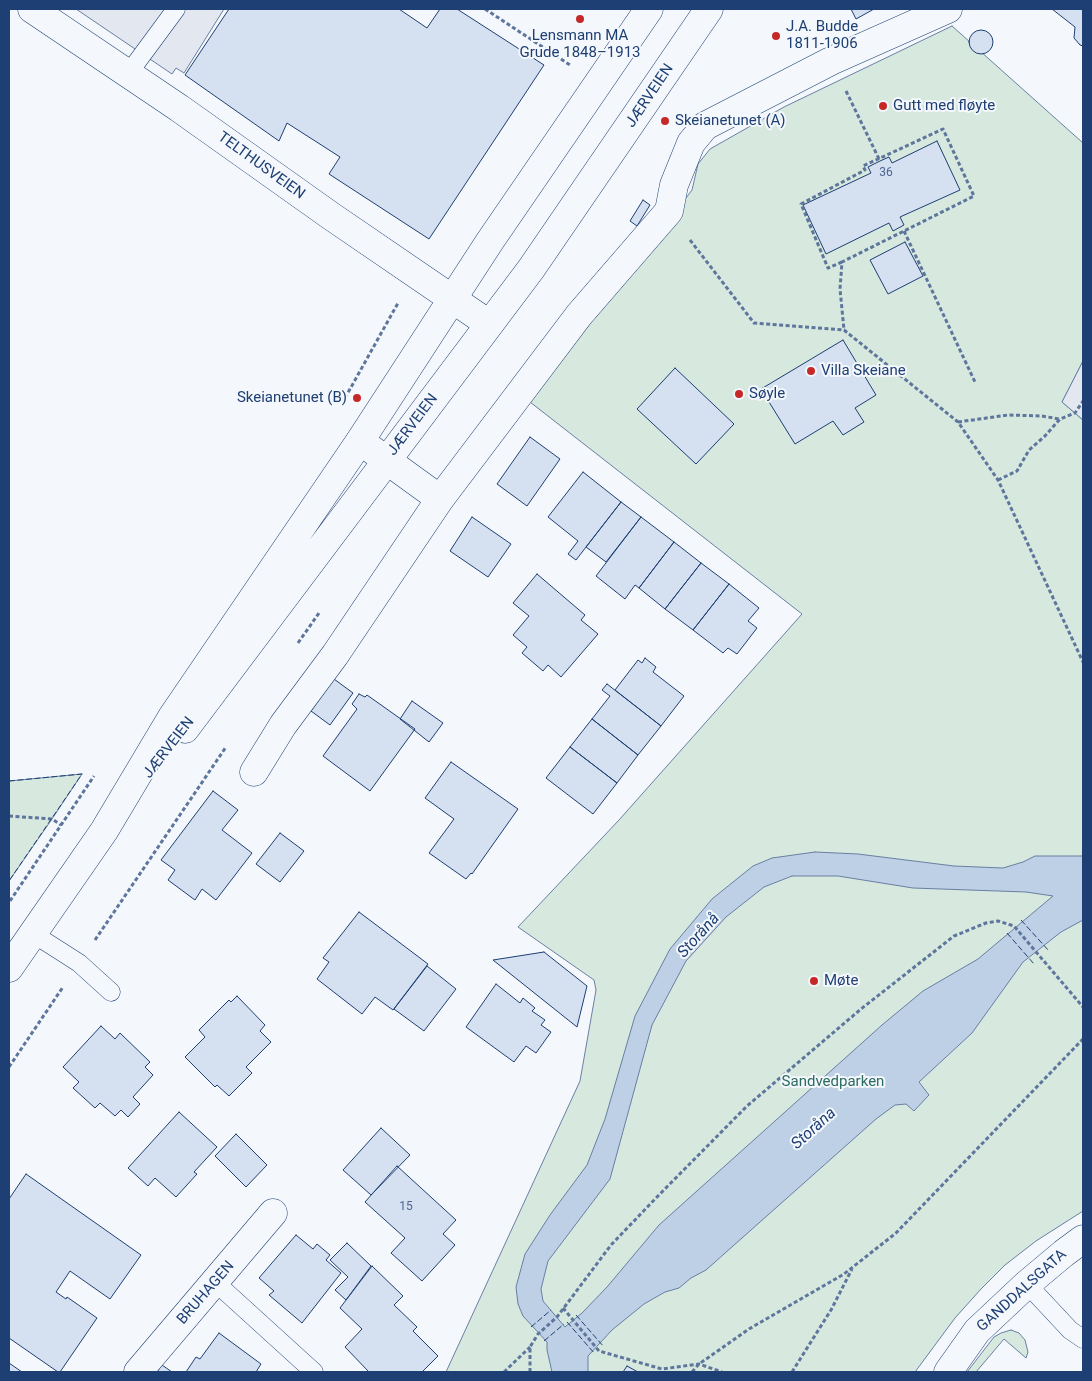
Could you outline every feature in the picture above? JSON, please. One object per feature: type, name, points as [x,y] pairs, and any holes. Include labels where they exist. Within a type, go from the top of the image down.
[{"type":"main road","name":"TELTHUSVEIEN","points":[[32,9],[179,108],[331,216],[489,324]]},
{"type":"main road","name":"JÆRVEIEN","points":[[104,831],[172,717],[360,441],[490,241],[650,9]]},
{"type":"main road","name":"JÆRVEIEN","points":[[9,968],[104,831],[186,728],[536,261],[709,9]]},
{"type":"main road","points":[[254,772],[283,725],[335,655],[440,499],[578,315],[669,211],[674,186],[691,143],[705,126],[831,61],[948,9]]},
{"type":"main road","points":[[360,441],[440,499]]},
{"type":"main road","name":"BRUHAGEN","points":[[138,1372],[274,1213]]},
{"type":"main road","name":"GANDDALSGATA","points":[[948,1372],[977,1332],[1027,1284],[1064,1252],[1083,1239]]},
{"type":"lane","points":[[128,74],[175,9]]},
{"type":"lane","points":[[32,933],[79,963],[111,992]]},
{"type":"lane","points":[[215,1282],[314,1372]]},
{"type":"lane","points":[[1027,1284],[1070,1330],[1083,1339]]},
{"type":"path","points":[[484,9],[571,66]]},
{"type":"path","points":[[857,112],[879,160]]},
{"type":"path","points":[[943,128],[974,196],[904,231],[828,268],[801,204],[865,170],[863,166],[943,128]]},
{"type":"path","points":[[669,211],[754,323],[844,330],[958,422],[998,480],[1083,662]]},
{"type":"path","points":[[904,231],[976,382]]},
{"type":"path","points":[[842,262],[840,289],[844,330]]},
{"type":"path","points":[[998,480],[1017,471],[1029,450],[1046,436],[1060,419],[1075,413],[1083,401]]},
{"type":"path","points":[[958,422],[1008,415],[1042,416],[1060,419]]},
{"type":"path","points":[[9,816],[52,819],[61,824]]},
{"type":"path","points":[[504,1372],[530,1347],[538,1334],[557,1317],[611,1245],[747,1106],[954,936],[986,923],[998,922],[1014,926],[1083,1007]]},
{"type":"path","points":[[692,1372],[699,1364],[749,1329],[844,1274],[896,1233],[1083,1039]]},
{"type":"path","points":[[1077,1044],[1083,1045]]},
{"type":"path","points":[[792,1372],[831,1310],[853,1266]]},
{"type":"path","points":[[563,1308],[599,1351],[662,1369],[699,1364],[722,1372]]},
{"type":"path","points":[[530,1347],[530,1372]]},
{"type":"green space","name":"Sandvedparken","points":[[952,26],[1083,143],[1083,361],[1062,402],[1083,420],[1083,1211],[1036,1241],[1005,1265],[955,1318],[915,1372],[446,1372],[580,1081],[596,990],[594,980],[518,927],[619,820],[802,614],[530,402],[692,190],[698,164],[710,149],[784,107]]},
{"type":"green space","points":[[82,774],[52,819],[9,881],[9,781]]},
{"type":"green space","points":[[1011,1330],[1019,1333],[1025,1340],[1028,1352],[1026,1358],[1004,1339],[976,1372],[967,1372],[994,1337]]},
{"type":"shaded area","points":[[76,9],[224,9],[184,73],[176,68],[172,74]]},
{"type":"shaded area","points":[[1083,361],[1083,420],[1062,402]]},
{"type":"water","points":[[815,852],[858,854],[954,866],[1003,868],[1035,856],[1083,856],[1083,920],[1061,932],[1023,962],[972,1033],[919,1082],[929,1095],[914,1111],[906,1104],[895,1105],[876,1119],[706,1270],[691,1278],[679,1288],[665,1292],[644,1304],[612,1330],[588,1356],[588,1372],[552,1372],[547,1342],[523,1316],[518,1304],[516,1287],[525,1254],[550,1215],[587,1165],[605,1119],[635,1016],[670,949],[712,899],[753,866],[772,858]],"holes":[[[792,876],[838,876],[913,888],[1026,892],[1053,896],[978,959],[923,991],[882,1025],[659,1225],[607,1287],[582,1313],[565,1327],[543,1301],[541,1289],[548,1261],[610,1179],[652,1025],[686,961],[726,917],[764,887]]]},
{"type":"building","points":[[229,9],[399,9],[427,28],[440,9],[457,9],[544,65],[429,239],[329,174],[340,157],[287,123],[279,141],[185,75]]},
{"type":"building","points":[[851,9],[874,9],[856,19]]},
{"type":"building","points":[[1052,9],[1083,9],[1083,46],[1074,38],[1075,27]]},
{"type":"building","points":[[981,30],[990,33],[993,42],[990,51],[981,54],[972,51],[969,42],[972,33]]},
{"type":"building","points":[[937,141],[960,190],[900,217],[904,225],[893,231],[889,223],[826,254],[803,205],[871,173],[868,167],[880,161],[889,157],[892,163]]},
{"type":"building","points":[[643,200],[650,205],[637,226],[630,221]]},
{"type":"building","points":[[905,242],[923,276],[888,294],[870,260]]},
{"type":"building","points":[[843,340],[876,395],[855,408],[864,422],[843,435],[833,421],[795,444],[761,389]]},
{"type":"building","points":[[675,368],[734,424],[696,464],[637,409]]},
{"type":"building","points":[[530,437],[560,459],[527,506],[497,484]]},
{"type":"building","points":[[583,472],[621,502],[576,560],[568,554],[578,541],[548,517]]},
{"type":"building","points":[[621,502],[641,517],[606,562],[586,547]]},
{"type":"building","points":[[472,517],[511,544],[488,577],[450,551]]},
{"type":"building","points":[[641,517],[674,542],[639,588],[635,585],[625,599],[596,576]]},
{"type":"building","points":[[674,542],[701,563],[665,609],[639,588]]},
{"type":"building","points":[[701,563],[729,584],[693,630],[665,609]]},
{"type":"building","points":[[537,574],[585,615],[581,620],[598,634],[561,677],[548,665],[543,671],[522,653],[527,647],[513,635],[529,616],[513,603]]},
{"type":"building","points":[[729,584],[759,608],[748,621],[757,628],[737,654],[728,648],[723,653],[693,630]]},
{"type":"building","points":[[645,658],[656,667],[653,672],[684,696],[661,726],[615,690],[638,660],[642,663]]},
{"type":"building","points":[[334,679],[353,693],[330,725],[311,711]]},
{"type":"building","points":[[607,684],[661,726],[638,755],[592,719],[610,696],[602,690]]},
{"type":"building","points":[[359,694],[365,697],[367,695],[415,729],[370,791],[323,756],[357,709],[352,704]]},
{"type":"building","points":[[412,701],[443,723],[429,742],[400,719]]},
{"type":"building","points":[[592,719],[638,755],[617,783],[570,747]]},
{"type":"building","points":[[570,747],[617,783],[593,814],[546,778]]},
{"type":"building","points":[[451,762],[518,809],[472,874],[466,879],[429,853],[454,819],[425,798]]},
{"type":"building","points":[[213,791],[238,810],[222,830],[252,853],[216,900],[202,889],[195,900],[168,880],[175,870],[161,860]]},
{"type":"building","points":[[280,833],[304,851],[280,882],[256,864]]},
{"type":"building","points":[[359,912],[428,964],[393,1010],[375,997],[362,1014],[317,979],[329,962],[323,958]]},
{"type":"building","points":[[544,952],[587,986],[577,1027],[493,960]]},
{"type":"building","points":[[427,966],[456,989],[424,1031],[394,1009]]},
{"type":"building","points":[[496,984],[520,1003],[523,998],[535,1008],[532,1011],[545,1020],[541,1025],[551,1032],[536,1053],[526,1046],[514,1062],[466,1027]]},
{"type":"building","points":[[237,996],[265,1025],[260,1031],[271,1042],[246,1067],[252,1073],[229,1096],[217,1085],[215,1087],[185,1057],[205,1037],[199,1030],[229,1000],[231,1002]]},
{"type":"building","points":[[101,1026],[115,1039],[120,1033],[150,1062],[145,1067],[153,1075],[133,1097],[140,1104],[128,1117],[121,1110],[115,1116],[100,1103],[95,1108],[73,1088],[79,1082],[63,1067]]},
{"type":"building","points":[[179,1112],[217,1147],[194,1172],[197,1174],[176,1197],[155,1178],[148,1186],[128,1168]]},
{"type":"building","points":[[381,1128],[410,1155],[371,1195],[343,1170]]},
{"type":"building","points":[[236,1134],[267,1165],[246,1187],[215,1156]]},
{"type":"building","points":[[397,1166],[456,1220],[443,1234],[455,1245],[422,1281],[391,1253],[405,1238],[365,1202]]},
{"type":"building","points":[[26,1174],[141,1255],[110,1299],[70,1271],[56,1292],[66,1299],[67,1297],[97,1318],[60,1372],[9,1338],[9,1199]]},
{"type":"building","points":[[296,1235],[313,1249],[317,1244],[330,1255],[326,1260],[341,1273],[302,1323],[269,1295],[274,1291],[259,1278]]},
{"type":"building","points":[[347,1243],[371,1266],[346,1300],[335,1290],[348,1277],[330,1260]]},
{"type":"building","points":[[372,1266],[403,1296],[394,1305],[417,1327],[413,1331],[438,1356],[422,1372],[369,1372],[345,1347],[362,1329],[340,1308]]},
{"type":"building","points":[[219,1333],[261,1364],[256,1372],[186,1372],[196,1357],[200,1359]]},
{"type":"building","points":[[9,1363],[22,1372],[9,1372]]},
{"type":"building","points":[[162,1365],[172,1372],[157,1372]]},
{"type":"building","points":[[627,1366],[638,1372],[623,1372]]},
{"type":"fence","points":[[9,781],[82,774],[9,881]]},
{"type":"fence","points":[[1021,920],[1049,951]]},
{"type":"fence","points":[[1007,933],[1034,964]]},
{"type":"fence","points":[[531,1327],[551,1310]]},
{"type":"fence","points":[[576,1315],[604,1347]]},
{"type":"fence","points":[[567,1322],[595,1354]]},
{"type":"fence","points":[[544,1341],[564,1324]]},
{"type":"place","name":"Lensmann MA Grude 1848–1913","points":[[580,19]]},
{"type":"place","name":"J.A. Budde 1811-1906","points":[[776,36]]},
{"type":"place","name":"Gutt med fløyte","points":[[883,106]]},
{"type":"place","name":"Skeianetunet (A)","points":[[665,121]]},
{"type":"place","name":"Villa Skeiane","points":[[811,371]]},
{"type":"place","name":"Søyle","points":[[739,394]]},
{"type":"place","name":"Skeianetunet (B)","points":[[357,398]]},
{"type":"place","name":"Møte","points":[[814,981]]},
{"type":"water label","name":"Storånå","points":[[699,936]]},
{"type":"water label","name":"Storåna","points":[[814,1129]]}]
